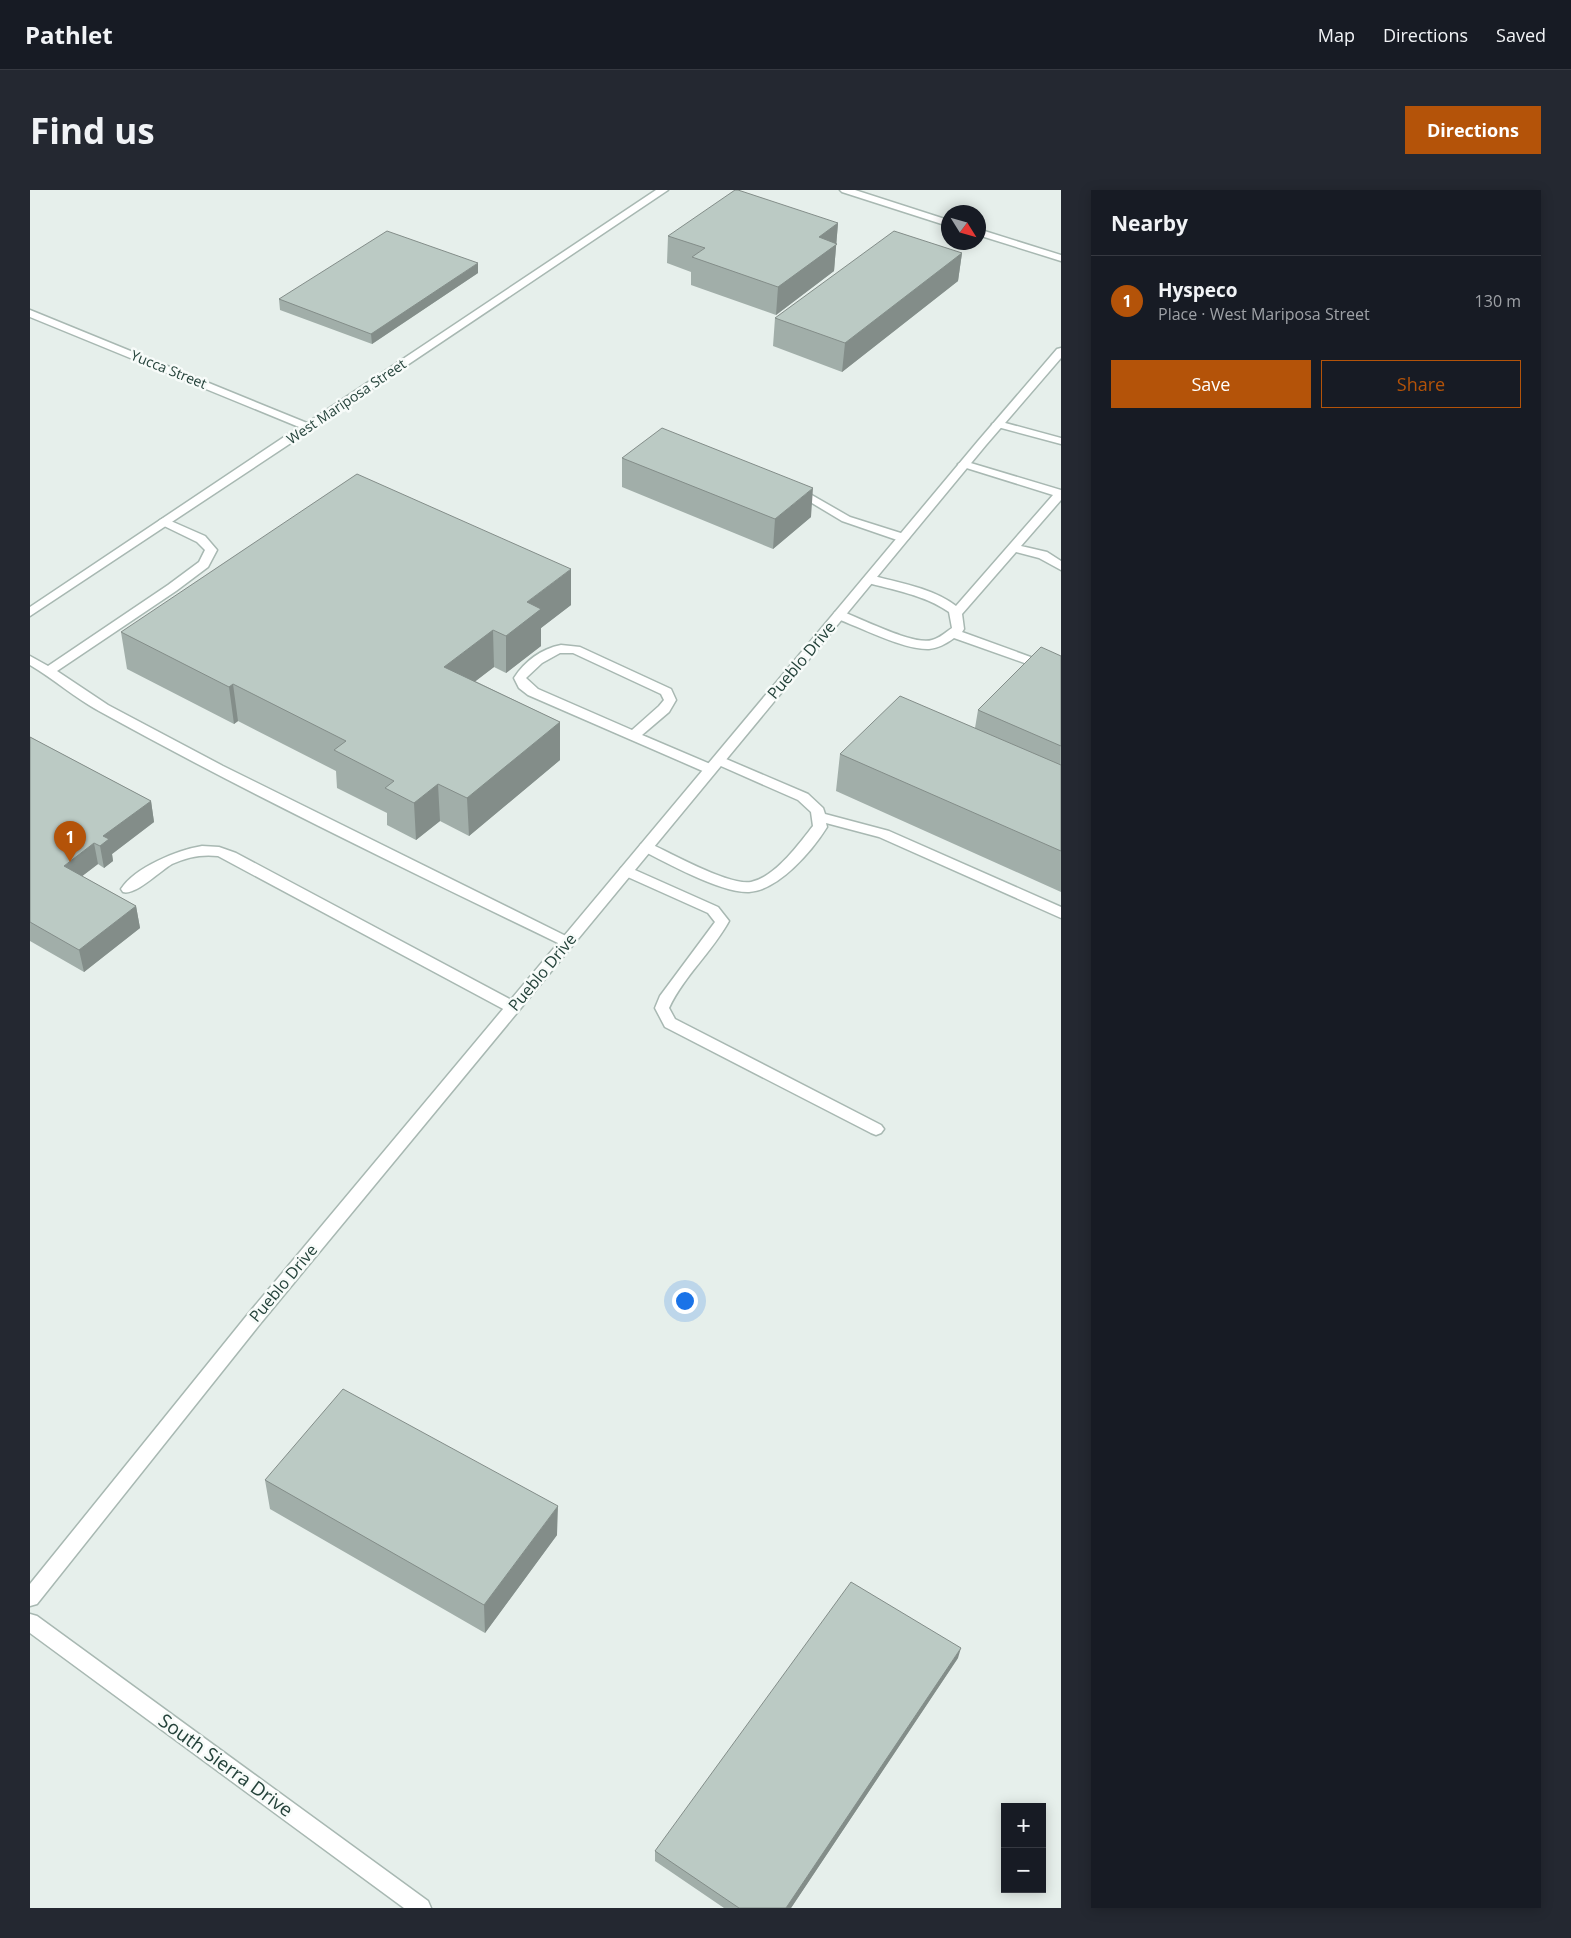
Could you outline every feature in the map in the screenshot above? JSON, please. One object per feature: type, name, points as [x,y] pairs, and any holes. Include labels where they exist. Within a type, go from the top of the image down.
[{"type":"street","name":"West Mariposa Street","points":[[30,612],[663,190]]},
{"type":"street","points":[[845,190],[941,221]]},
{"type":"street","points":[[986,235],[1061,258]]},
{"type":"street","name":"Yucca Street","points":[[30,313],[308,426]]},
{"type":"street","name":"Pueblo Drive","points":[[30,1598],[254,1319],[964,464],[1061,351]]},
{"type":"street","points":[[998,424],[1061,442]]},
{"type":"street","points":[[956,614],[1060,493],[964,464]]},
{"type":"street","points":[[785,484],[846,519],[903,538]]},
{"type":"street","points":[[49,671],[172,588],[204,564],[211,550],[201,539],[164,522]]},
{"type":"street","points":[[1013,548],[1043,555],[1061,566]]},
{"type":"street","points":[[839,615],[910,641],[928,645],[941,642],[958,629],[956,614],[938,601],[869,579]]},
{"type":"street","points":[[952,633],[1061,672]]},
{"type":"street","points":[[633,736],[664,709],[670,700],[666,692],[576,650],[562,648],[549,652],[525,671],[520,678],[524,685],[533,692],[633,736],[803,797],[818,811],[819,818],[820,827],[787,865],[769,880],[749,887],[727,883],[646,847]]},
{"type":"street","points":[[30,660],[100,706],[391,857],[567,942]]},
{"type":"street","points":[[819,818],[884,834],[1061,913]]},
{"type":"street","points":[[128,889],[152,869],[185,853],[216,851],[247,864],[512,1007]]},
{"type":"street","points":[[626,871],[712,910],[722,921],[714,937],[668,991],[662,1008],[670,1023],[876,1130]]},
{"type":"street","name":"South Sierra Drive","points":[[30,1622],[421,1908]]},
{"type":"building","points":[[735,190],[838,223],[819,237],[837,244],[778,287],[692,257],[705,248],[668,236]]},
{"type":"building","points":[[387,231],[478,263],[371,334],[279,299]]},
{"type":"building","points":[[894,231],[941,246],[941,250],[953,250],[962,253],[845,343],[775,318]]},
{"type":"building","points":[[662,428],[813,488],[775,519],[622,458]]},
{"type":"building","points":[[357,474],[571,569],[527,602],[541,609],[506,636],[493,630],[444,667],[560,722],[467,798],[438,784],[414,803],[385,788],[394,781],[334,750],[346,741],[233,684],[229,687],[121,632]]},
{"type":"building","points":[[1041,647],[1061,656],[1061,746],[978,710]]},
{"type":"building","points":[[900,696],[1061,765],[1061,851],[840,754]]},
{"type":"building","points":[[30,737],[151,801],[103,836],[109,839],[100,846],[94,843],[64,866],[136,906],[79,950],[30,922]]},
{"type":"building","points":[[343,1389],[558,1506],[484,1605],[265,1480]]},
{"type":"building","points":[[851,1582],[961,1648],[786,1908],[739,1908],[655,1851]]},
{"type":"place","name":"Hyspeco","points":[[70,862]]}]
